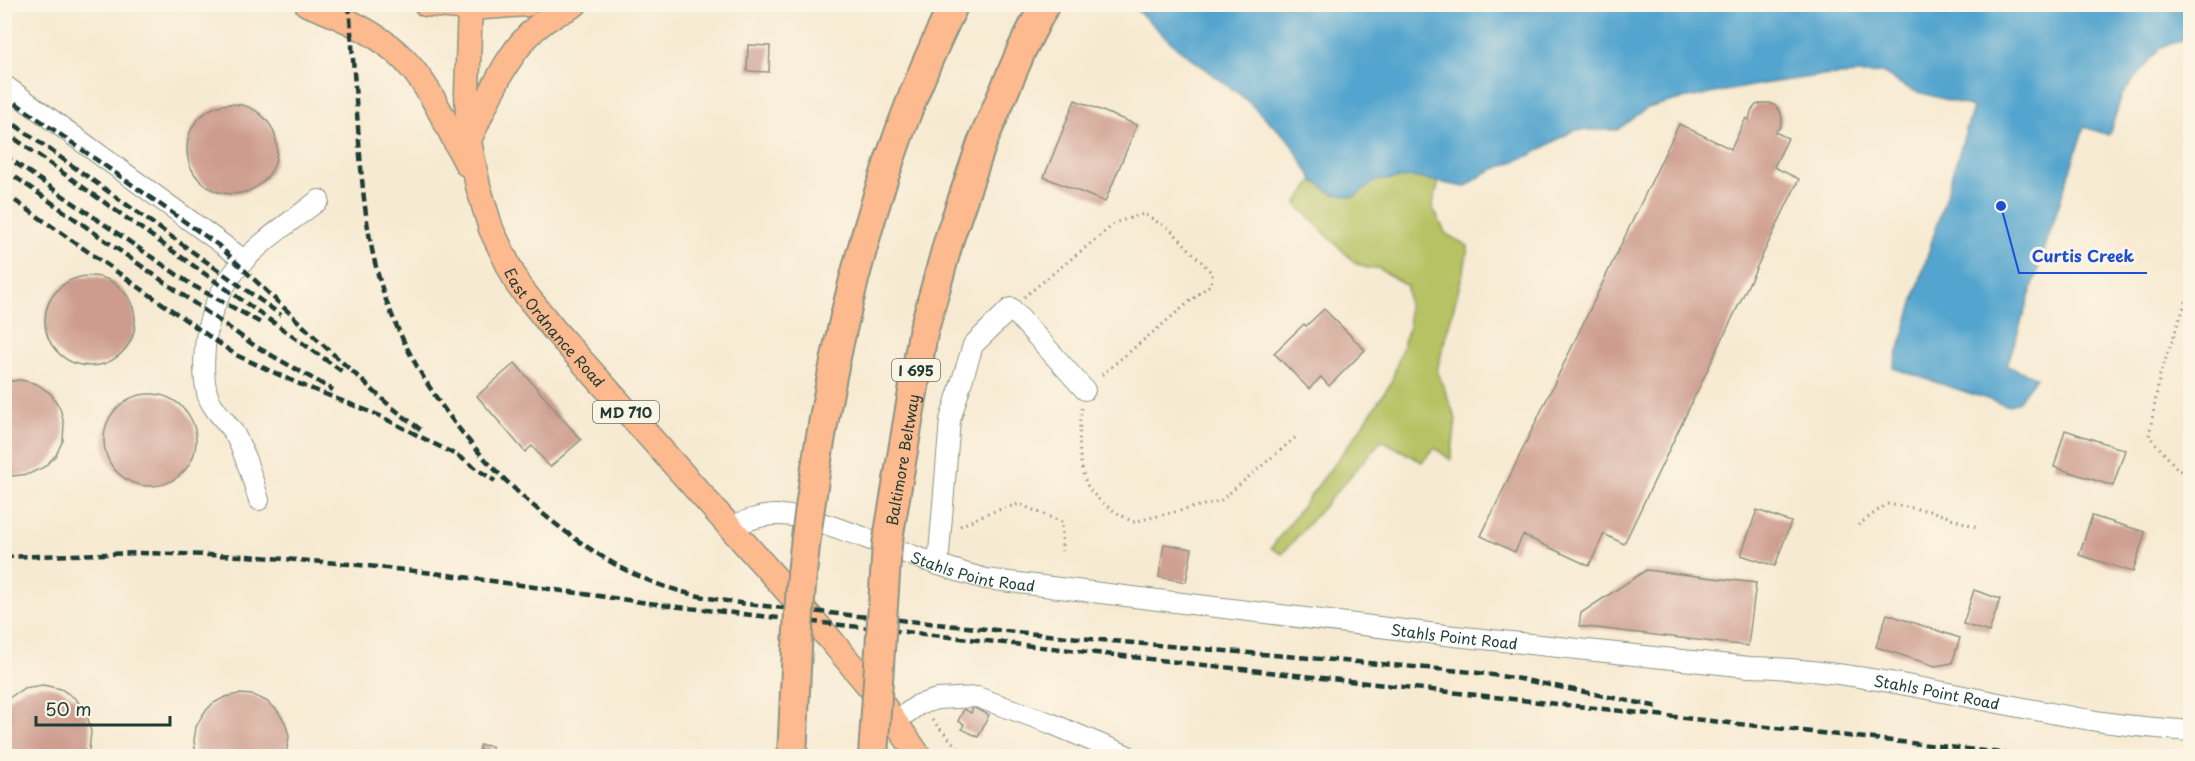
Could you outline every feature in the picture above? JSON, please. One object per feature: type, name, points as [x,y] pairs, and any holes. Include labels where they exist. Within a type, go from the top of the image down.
[{"type":"highway","points":[[792,756],[807,533],[824,418],[844,317],[872,216],[906,116],[954,4]]},
{"type":"highway","name":"Baltimore Beltway","points":[[873,756],[887,545],[923,333],[950,236],[982,143],[1044,4]]},
{"type":"main road","points":[[307,4],[350,23],[396,52],[421,81],[478,186]]},
{"type":"main road","points":[[426,4],[470,6],[527,4]]},
{"type":"main road","points":[[469,141],[510,60],[545,21],[575,4]]},
{"type":"main road","name":"East Ordnance Road","points":[[470,6],[467,93],[469,141],[478,186],[491,229],[518,285],[556,332],[728,528],[830,639],[896,721],[919,756]]},
{"type":"street","points":[[4,86],[244,260]]},
{"type":"street","points":[[259,500],[234,433],[207,395],[203,370],[210,315],[224,288],[244,260],[268,237],[319,200]]},
{"type":"street","points":[[938,565],[950,420],[973,345],[1011,308],[1085,390]]},
{"type":"street","name":"Stahls Point Road","points":[[728,528],[753,518],[772,515],[798,516],[822,522],[938,565],[986,579],[1445,635],[1749,667],[1786,668],[1850,675],[2092,721],[2190,731]]},
{"type":"street","points":[[896,721],[918,705],[937,699],[976,698],[1050,723],[1128,756]]},
{"type":"path","points":[[1011,308],[1117,222],[1144,214],[1171,230],[1212,273],[1211,284],[1107,369],[1085,390],[1078,429],[1081,464],[1089,489],[1108,507],[1132,522],[1220,501],[1296,437]]},
{"type":"path","points":[[2190,290],[2160,375],[2149,436],[2175,466],[2190,479]]},
{"type":"path","points":[[940,542],[963,524],[988,513],[1019,504],[1062,522],[1062,551]]},
{"type":"path","points":[[1858,525],[1887,504],[1931,511],[1979,528]]},
{"type":"path","points":[[918,705],[965,756]]},
{"type":"green space","points":[[1357,125],[1507,164],[1487,172],[1465,187],[1439,182],[1432,206],[1446,234],[1468,246],[1437,370],[1456,419],[1451,460],[1435,448],[1422,462],[1382,440],[1282,554],[1271,548],[1356,435],[1391,383],[1409,326],[1407,286],[1378,268],[1367,268],[1355,263],[1296,204],[1313,180],[1333,194]]},
{"type":"water","points":[[2190,4],[2190,38],[2161,47],[2139,73],[2122,95],[2109,135],[2084,127],[2007,366],[2036,377],[2018,402],[2008,406],[1893,368],[1973,107],[1911,90],[1882,73],[1818,76],[1762,84],[1647,108],[1617,130],[1574,130],[1533,154],[1487,172],[1465,187],[1412,177],[1376,181],[1354,197],[1333,194],[1313,180],[1290,141],[1244,98],[1175,46],[1134,5]]},
{"type":"building","points":[[748,45],[770,46],[769,72],[747,71]]},
{"type":"building","points":[[1075,100],[1137,125],[1105,202],[1044,177]]},
{"type":"building","points":[[1770,103],[1777,107],[1782,120],[1775,132],[1788,138],[1774,167],[1799,179],[1624,544],[1604,534],[1589,566],[1523,535],[1515,552],[1481,536],[1679,124],[1731,149],[1746,118],[1749,120],[1751,111],[1756,105]]},
{"type":"building","points":[[232,104],[249,107],[264,117],[274,132],[277,149],[274,166],[264,181],[249,191],[232,194],[215,191],[200,181],[190,166],[187,149],[190,132],[200,117],[215,107]]},
{"type":"building","points":[[90,276],[107,280],[122,289],[131,304],[135,321],[131,338],[122,353],[107,362],[90,366],[73,362],[58,353],[49,338],[45,321],[49,304],[58,289],[73,280]]},
{"type":"building","points":[[1324,309],[1365,350],[1329,386],[1321,377],[1309,389],[1274,353],[1304,324],[1306,326]]},
{"type":"building","points":[[515,363],[581,440],[550,467],[532,446],[525,452],[477,396]]},
{"type":"building","points":[[21,380],[37,384],[51,394],[60,408],[64,424],[63,440],[56,455],[44,467],[29,474],[12,476],[4,473],[4,382]]},
{"type":"building","points":[[150,394],[167,398],[182,408],[192,423],[196,440],[192,457],[182,472],[167,482],[150,486],[133,482],[118,472],[108,457],[104,440],[108,423],[118,408],[133,398]]},
{"type":"building","points":[[2065,430],[2125,450],[2113,486],[2054,467]]},
{"type":"building","points":[[1757,510],[1791,522],[1775,566],[1741,555]]},
{"type":"building","points":[[2092,516],[2145,532],[2133,572],[2079,555]]},
{"type":"building","points":[[1164,544],[1192,549],[1186,582],[1159,577]]},
{"type":"building","points":[[1646,570],[1756,583],[1748,646],[1579,626],[1581,613]]},
{"type":"building","points":[[1974,590],[2000,599],[1989,632],[1963,624]]},
{"type":"building","points":[[1887,614],[1960,638],[1952,663],[1935,666],[1876,647]]},
{"type":"building","points":[[43,685],[61,689],[76,699],[87,714],[91,732],[86,756],[4,756],[4,703],[24,688]]},
{"type":"building","points":[[239,694],[253,695],[266,701],[277,710],[285,722],[289,736],[286,756],[196,756],[194,741],[196,727],[203,714],[212,704],[225,697]]},
{"type":"building","points":[[973,707],[989,715],[978,737],[962,729],[964,724],[958,721],[964,709],[971,713]]},
{"type":"building","points":[[480,745],[492,746],[492,756],[479,756]]},
{"type":"railway","points":[[349,4],[361,171],[369,236],[379,279],[401,334],[437,399],[483,457],[537,509],[594,552],[624,569],[663,586],[737,603],[1043,635],[1472,672],[1520,679],[1659,707]]},
{"type":"railway","points":[[4,95],[218,245],[389,405],[421,430]]},
{"type":"railway","points":[[4,117],[281,315]]},
{"type":"railway","points":[[4,131],[343,372]]},
{"type":"railway","points":[[4,155],[192,285],[261,323]]},
{"type":"railway","points":[[4,169],[255,346],[333,390]]},
{"type":"railway","points":[[4,193],[236,355],[297,383],[378,415],[458,456],[495,481]]},
{"type":"railway","points":[[4,557],[140,553],[246,556],[349,564],[442,574],[670,606],[2029,756]]},
{"type":"place","name":"Curtis Creek","points":[[2001,206]]}]
